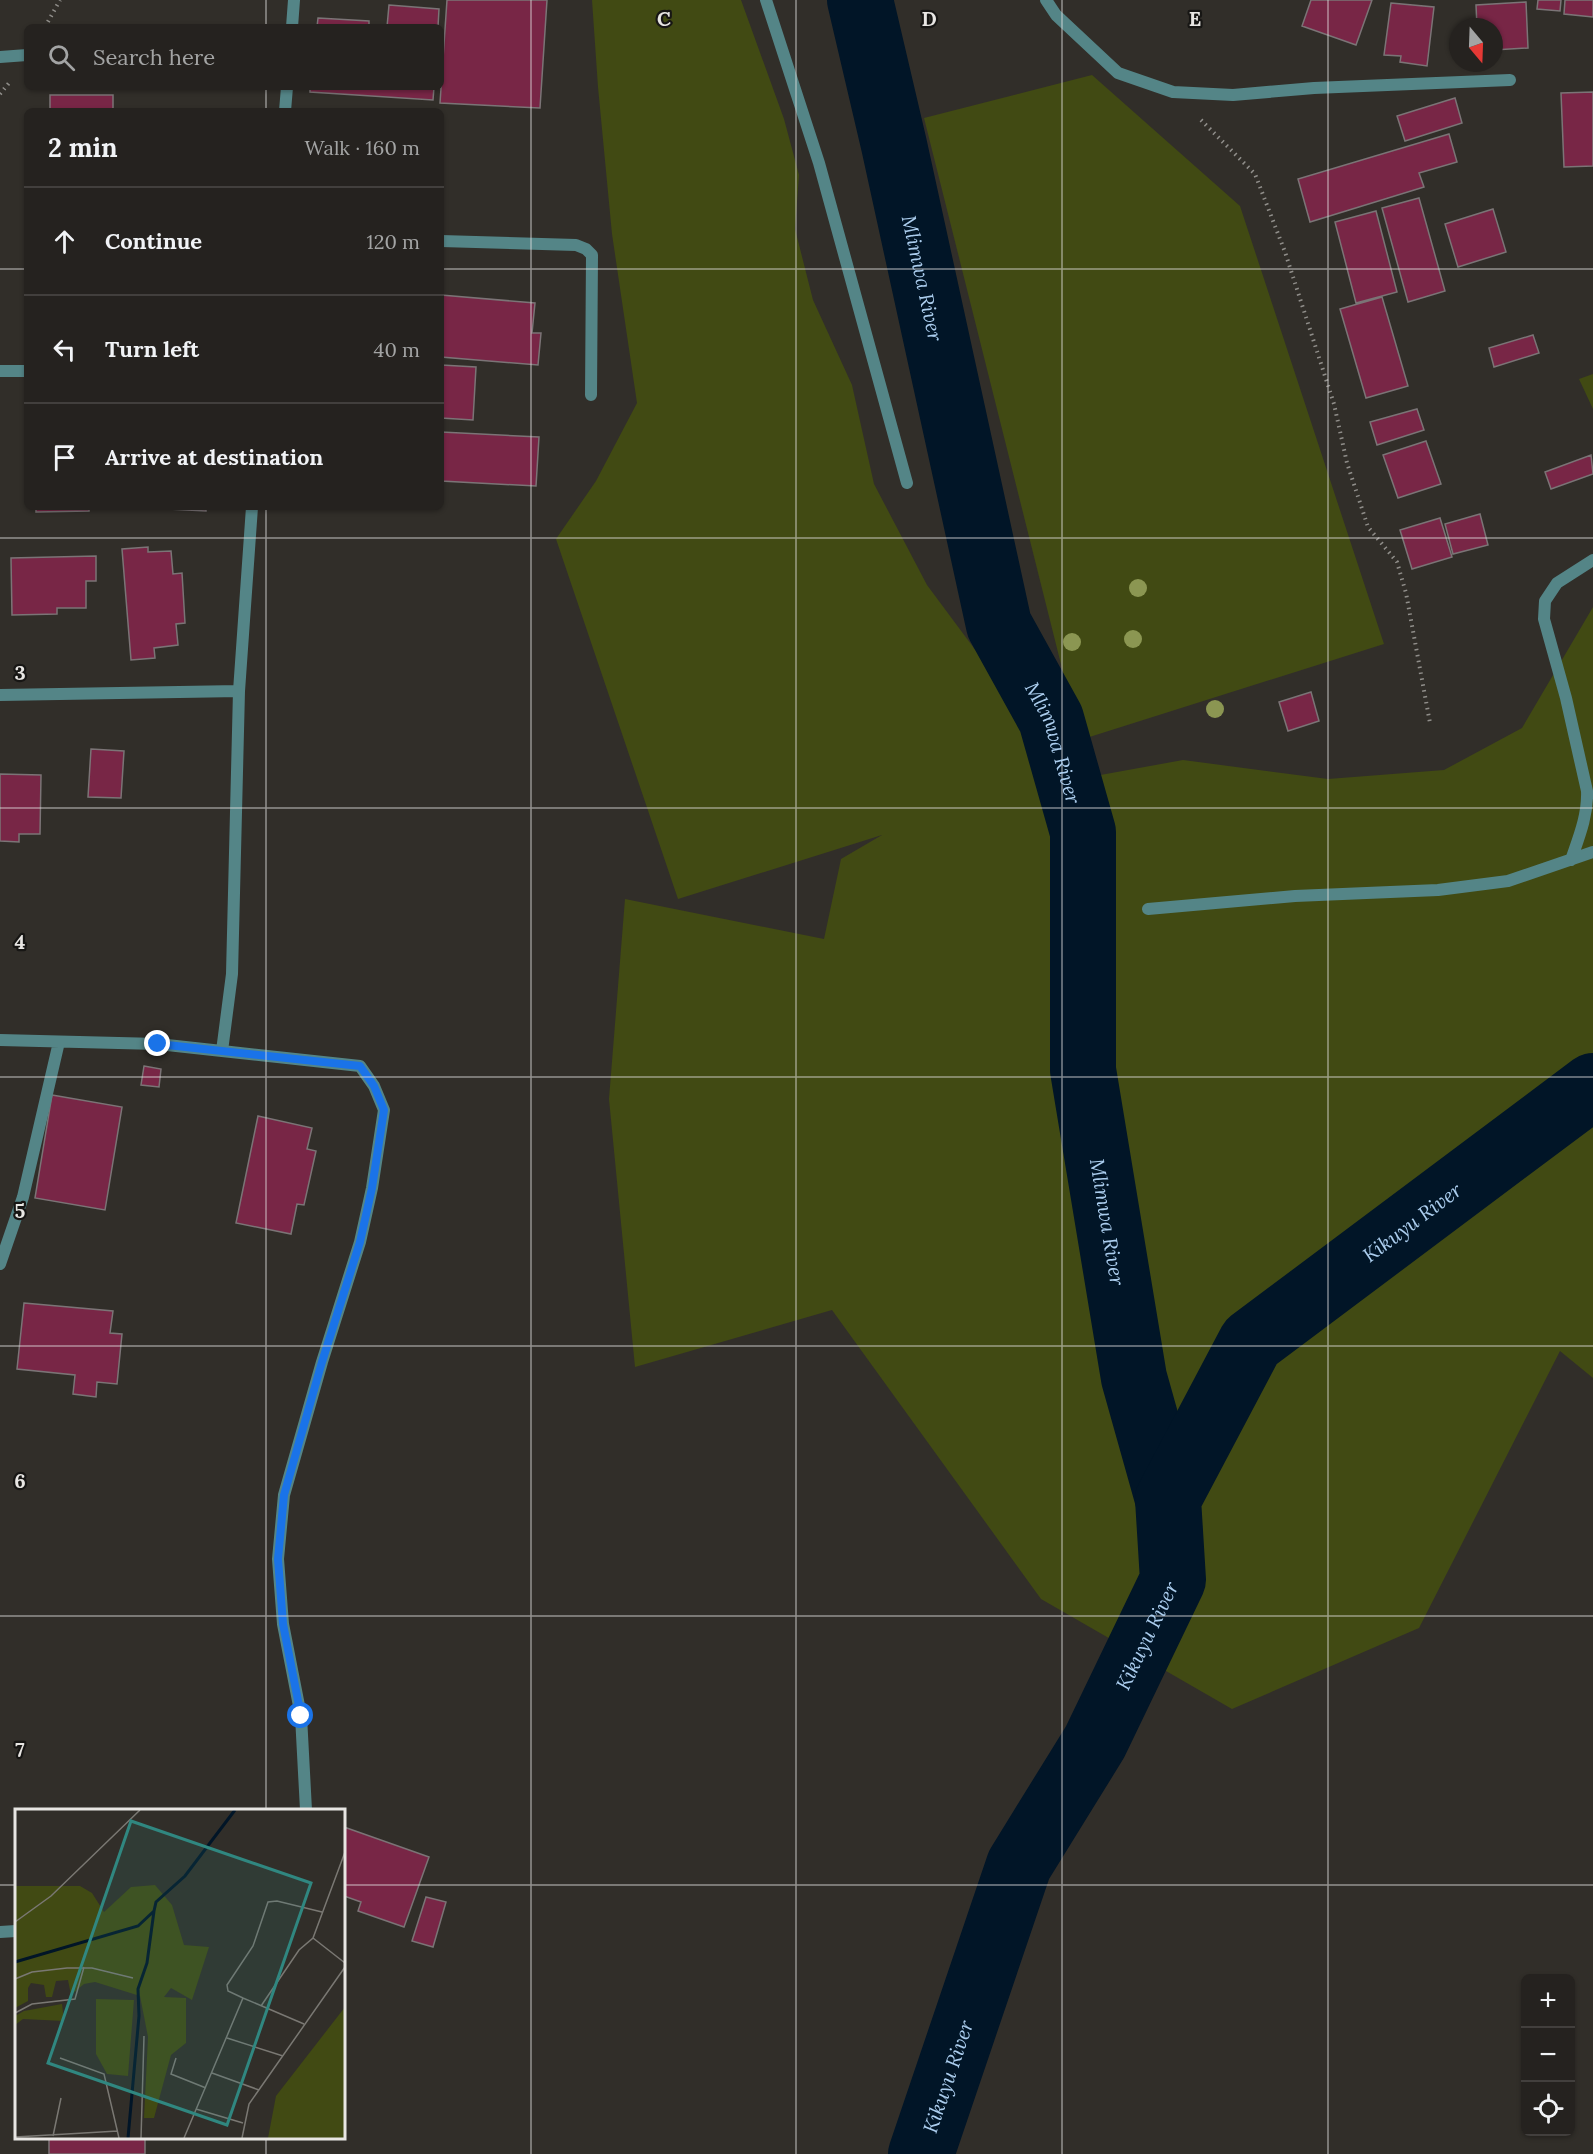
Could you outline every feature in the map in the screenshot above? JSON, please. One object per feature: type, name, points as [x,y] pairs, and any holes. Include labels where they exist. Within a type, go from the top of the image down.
[{"type":"street","points":[[292,24],[294,0]]},
{"type":"street","points":[[766,0],[819,163],[907,483]]},
{"type":"street","points":[[1047,0],[1056,15],[1118,74],[1173,92],[1233,95],[1314,88],[1510,80]]},
{"type":"street","points":[[0,57],[24,55]]},
{"type":"street","points":[[285,108],[287,90]]},
{"type":"street","points":[[444,241],[576,245],[586,249],[592,255],[591,395]]},
{"type":"street","points":[[0,371],[24,371]]},
{"type":"street","points":[[222,1051],[232,974],[239,691],[252,510]]},
{"type":"street","points":[[1571,860],[1584,822],[1587,790],[1566,698],[1544,619],[1545,601],[1557,583],[1593,560]]},
{"type":"street","points":[[0,695],[239,691]]},
{"type":"street","points":[[1148,909],[1294,896],[1438,890],[1508,881],[1593,852]]},
{"type":"street","points":[[0,1040],[158,1044],[360,1066],[374,1086],[384,1110],[372,1188],[360,1242],[322,1362],[284,1495],[278,1559],[283,1624],[301,1716],[306,1809]]},
{"type":"street","points":[[0,1264],[23,1197],[59,1042]]},
{"type":"street","points":[[0,1932],[15,1931]]},
{"type":"path","points":[[47,24],[60,0]]},
{"type":"path","points":[[1173,92],[1255,174],[1285,252],[1334,404],[1347,463],[1368,527],[1397,562],[1406,593],[1430,723]]},
{"type":"green space","points":[[592,0],[741,0],[784,119],[799,175],[795,229],[813,300],[852,385],[874,484],[927,585],[1008,694],[1042,784],[1040,786],[1183,760],[1328,779],[1444,770],[1522,728],[1593,607],[1593,1378],[1560,1351],[1419,1628],[1232,1709],[1041,1599],[832,1310],[635,1367],[609,1099],[625,899],[824,939],[841,859],[882,835],[678,899],[556,539],[596,481],[637,403],[612,234]]},
{"type":"green space","points":[[1092,75],[1240,206],[1384,644],[1080,740],[924,118]]},
{"type":"green space","points":[[1593,374],[1593,409],[1579,379]]},
{"type":"building","points":[[447,0],[547,0],[540,108],[440,103],[441,90],[444,90]]},
{"type":"building","points":[[1311,0],[1372,0],[1356,45],[1302,26]]},
{"type":"building","points":[[1538,0],[1561,0],[1560,11],[1537,9]]},
{"type":"building","points":[[1565,0],[1593,0],[1593,17],[1564,14]]},
{"type":"building","points":[[1526,2],[1528,48],[1503,49],[1503,18],[1477,18],[1476,5]]},
{"type":"building","points":[[1391,3],[1434,7],[1427,66],[1400,62],[1401,56],[1384,55]]},
{"type":"building","points":[[389,5],[439,9],[438,24],[387,24]]},
{"type":"building","points":[[318,18],[369,21],[369,24],[317,24]]},
{"type":"building","points":[[310,90],[434,90],[433,100],[310,92]]},
{"type":"building","points":[[1593,92],[1593,166],[1564,167],[1561,93]]},
{"type":"building","points":[[50,95],[113,95],[113,108],[50,108]]},
{"type":"building","points":[[1455,98],[1462,123],[1405,141],[1397,116]]},
{"type":"building","points":[[1449,134],[1457,162],[1419,173],[1424,187],[1310,222],[1298,179]]},
{"type":"building","points":[[1419,198],[1445,291],[1408,302],[1382,208]]},
{"type":"building","points":[[1493,209],[1506,252],[1458,267],[1445,224]]},
{"type":"building","points":[[1376,211],[1397,292],[1356,303],[1335,222]]},
{"type":"building","points":[[444,295],[535,303],[532,333],[541,333],[538,365],[444,357]]},
{"type":"building","points":[[1382,297],[1408,386],[1366,398],[1340,309]]},
{"type":"building","points":[[1533,335],[1539,353],[1494,367],[1489,348]]},
{"type":"building","points":[[444,365],[476,367],[473,420],[444,418]]},
{"type":"building","points":[[1417,409],[1424,430],[1377,445],[1370,422]]},
{"type":"building","points":[[444,432],[539,437],[536,486],[444,481]]},
{"type":"building","points":[[1426,441],[1441,484],[1398,498],[1383,455]]},
{"type":"building","points":[[1591,455],[1593,474],[1551,489],[1545,472]]},
{"type":"building","points":[[36,510],[89,510],[89,511],[36,512]]},
{"type":"building","points":[[1480,514],[1488,545],[1453,554],[1445,524]]},
{"type":"building","points":[[1440,518],[1452,557],[1412,569],[1400,530]]},
{"type":"building","points":[[148,547],[148,552],[171,551],[173,574],[182,573],[185,623],[176,624],[178,645],[154,648],[155,658],[131,660],[122,549]]},
{"type":"building","points":[[96,556],[96,581],[86,581],[86,608],[57,608],[57,614],[12,615],[11,558]]},
{"type":"building","points":[[1311,692],[1319,721],[1288,731],[1279,702]]},
{"type":"building","points":[[91,749],[124,751],[121,798],[88,797]]},
{"type":"building","points":[[0,774],[41,775],[40,834],[19,834],[19,842],[0,841]]},
{"type":"building","points":[[144,1066],[161,1069],[159,1087],[141,1085]]},
{"type":"building","points":[[52,1095],[122,1107],[105,1210],[35,1198]]},
{"type":"building","points":[[258,1116],[312,1128],[307,1149],[316,1151],[304,1205],[297,1204],[291,1234],[236,1223]]},
{"type":"building","points":[[24,1303],[113,1311],[110,1333],[122,1334],[117,1384],[97,1382],[96,1397],[73,1394],[75,1375],[17,1369]]},
{"type":"building","points":[[345,1827],[429,1857],[404,1927],[358,1911],[361,1902],[345,1896]]},
{"type":"building","points":[[426,1897],[446,1902],[433,1947],[412,1941]]},
{"type":"building","points":[[49,2139],[145,2139],[145,2154],[49,2154]]},
{"type":"waterway","name":"Mlimwa River","points":[[860,0],[999,625],[1051,719],[1083,832],[1083,1070],[1134,1378],[1168,1499]]},
{"type":"waterway","name":"Kikuyu River","points":[[921,2154],[1019,1865],[1095,1742],[1173,1580],[1168,1499],[1251,1342],[1593,1086]]},
{"type":"route","points":[[158,1044],[360,1066],[374,1086],[384,1110],[372,1188],[360,1242],[322,1362],[284,1495],[278,1559],[283,1624],[301,1716]]}]
